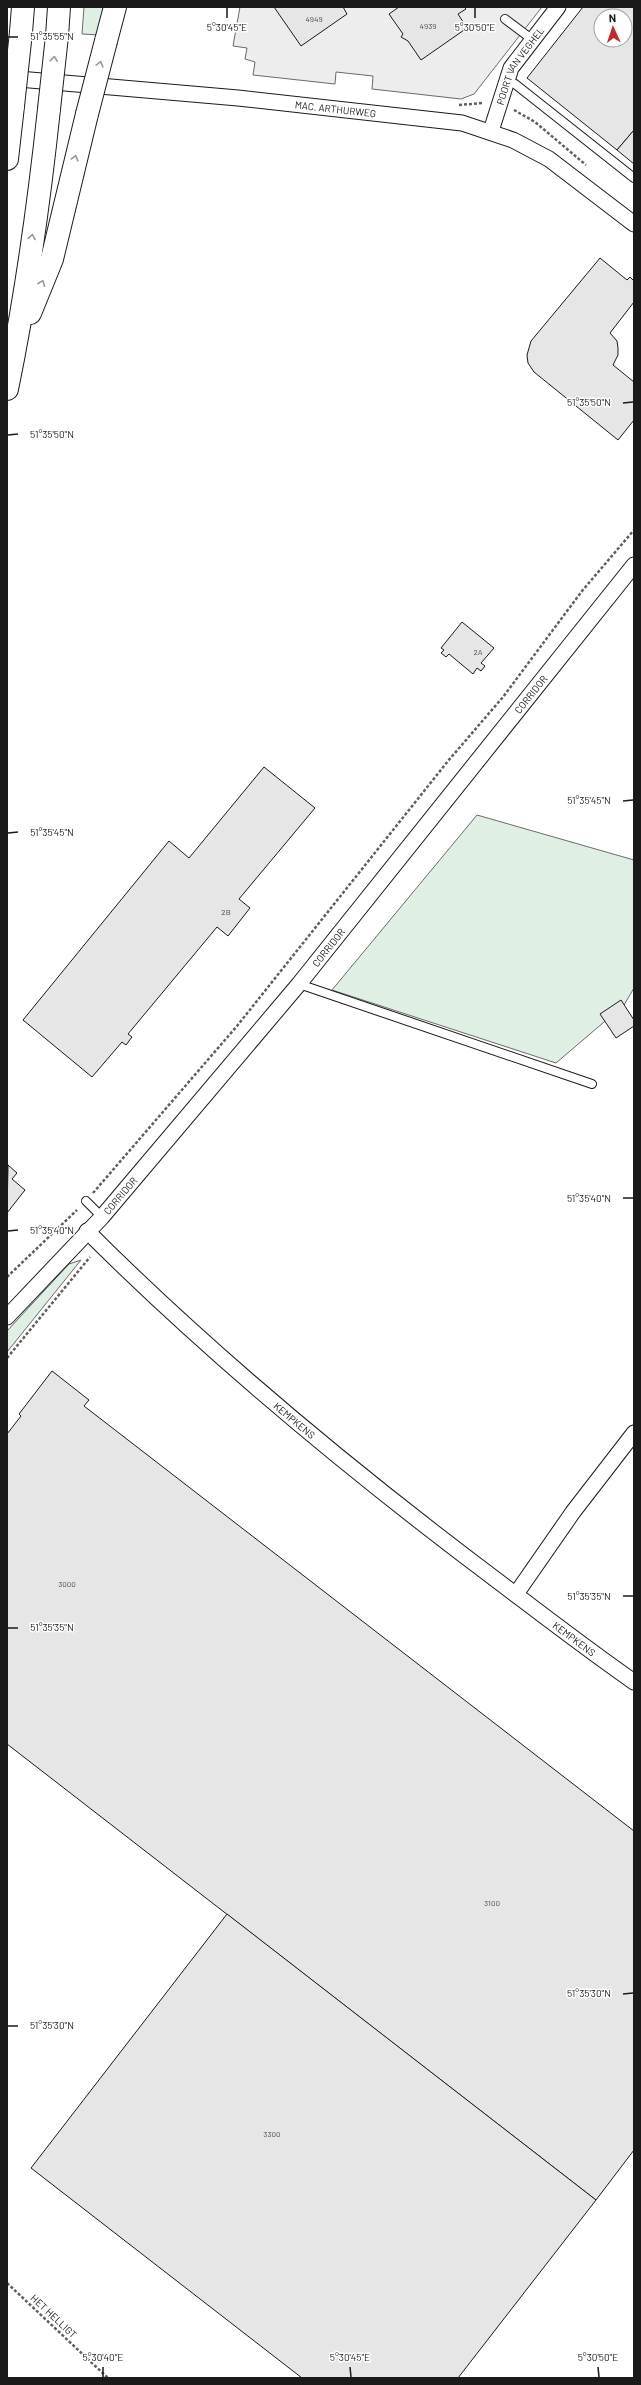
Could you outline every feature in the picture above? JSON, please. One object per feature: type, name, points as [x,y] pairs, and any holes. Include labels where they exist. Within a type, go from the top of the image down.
[{"type":"highway","points":[[7,159],[21,32],[22,7]]},
{"type":"highway","points":[[7,389],[16,345],[42,169],[59,7]]},
{"type":"highway","points":[[16,345],[52,259],[87,114],[116,7]]},
{"type":"street","name":"POORT VAN VEGHEL","points":[[491,131],[511,68],[558,7]]},
{"type":"street","name":"MAC. ARTHURWEG","points":[[7,78],[238,98],[452,121],[491,131],[513,140],[549,159],[634,224]]},
{"type":"street","name":"CORRIDOR","points":[[7,1316],[102,1217],[299,984],[634,565]]},
{"type":"street","name":"KEMPKENS","points":[[87,1231],[227,1364],[406,1513],[516,1594],[576,1642],[634,1682]]},
{"type":"street","points":[[516,1594],[573,1512],[634,1433]]},
{"type":"lane","points":[[505,19],[533,40]]},
{"type":"lane","points":[[507,81],[515,84],[634,178]]},
{"type":"lane","points":[[299,984],[592,1084]]},
{"type":"lane","points":[[86,1201],[102,1217]]},
{"type":"path","points":[[509,108],[535,122],[590,169]]},
{"type":"path","name":"CORRIDOR","points":[[7,1277],[86,1201],[238,1026],[448,760],[503,698],[582,591],[634,530]]},
{"type":"path","points":[[7,1358],[100,1245]]},
{"type":"path","name":"HET HELLIGT","points":[[7,2282],[108,2378]]},
{"type":"green space","points":[[84,7],[106,7],[99,35],[82,34]]},
{"type":"green space","points":[[477,815],[634,860],[634,988],[624,1005],[556,1063],[332,990]]},
{"type":"green space","points":[[81,1260],[7,1352],[7,1331],[69,1264]]},
{"type":"shaded area","points":[[240,7],[542,7],[474,94],[461,99],[372,89],[373,76],[336,72],[335,84],[253,75],[255,62],[245,59],[247,48],[233,46]]},
{"type":"building","points":[[274,7],[343,7],[347,14],[301,46]]},
{"type":"building","points":[[399,7],[464,7],[466,9],[458,14],[467,28],[421,60],[408,41],[401,37],[403,34],[389,14]]},
{"type":"building","points":[[583,7],[634,7],[634,130],[617,150],[527,78]]},
{"type":"building","points":[[634,130],[634,164],[617,150]]},
{"type":"building","points":[[600,258],[627,280],[630,277],[634,281],[634,302],[610,333],[617,341],[618,348],[618,355],[613,365],[634,382],[634,420],[618,440],[534,372],[528,363],[527,355],[531,341]]},
{"type":"building","points":[[462,622],[494,648],[481,663],[485,666],[481,671],[477,668],[473,674],[449,654],[446,657],[441,653],[444,650],[441,648]]},
{"type":"building","points":[[264,767],[315,808],[239,899],[250,908],[228,936],[217,927],[128,1034],[132,1037],[126,1045],[122,1042],[92,1077],[23,1020],[169,841],[189,858]]},
{"type":"building","points":[[621,1000],[634,1020],[634,1026],[616,1038],[600,1014]]},
{"type":"building","points":[[8,1165],[17,1173],[12,1179],[25,1190],[7,1213]]},
{"type":"building","points":[[52,1371],[89,1400],[84,1406],[634,1831],[634,2150],[596,2200],[7,1744],[7,1434],[21,1416],[19,1414]]},
{"type":"building","points":[[227,1914],[596,2200],[458,2378],[302,2378],[31,2168]]}]
